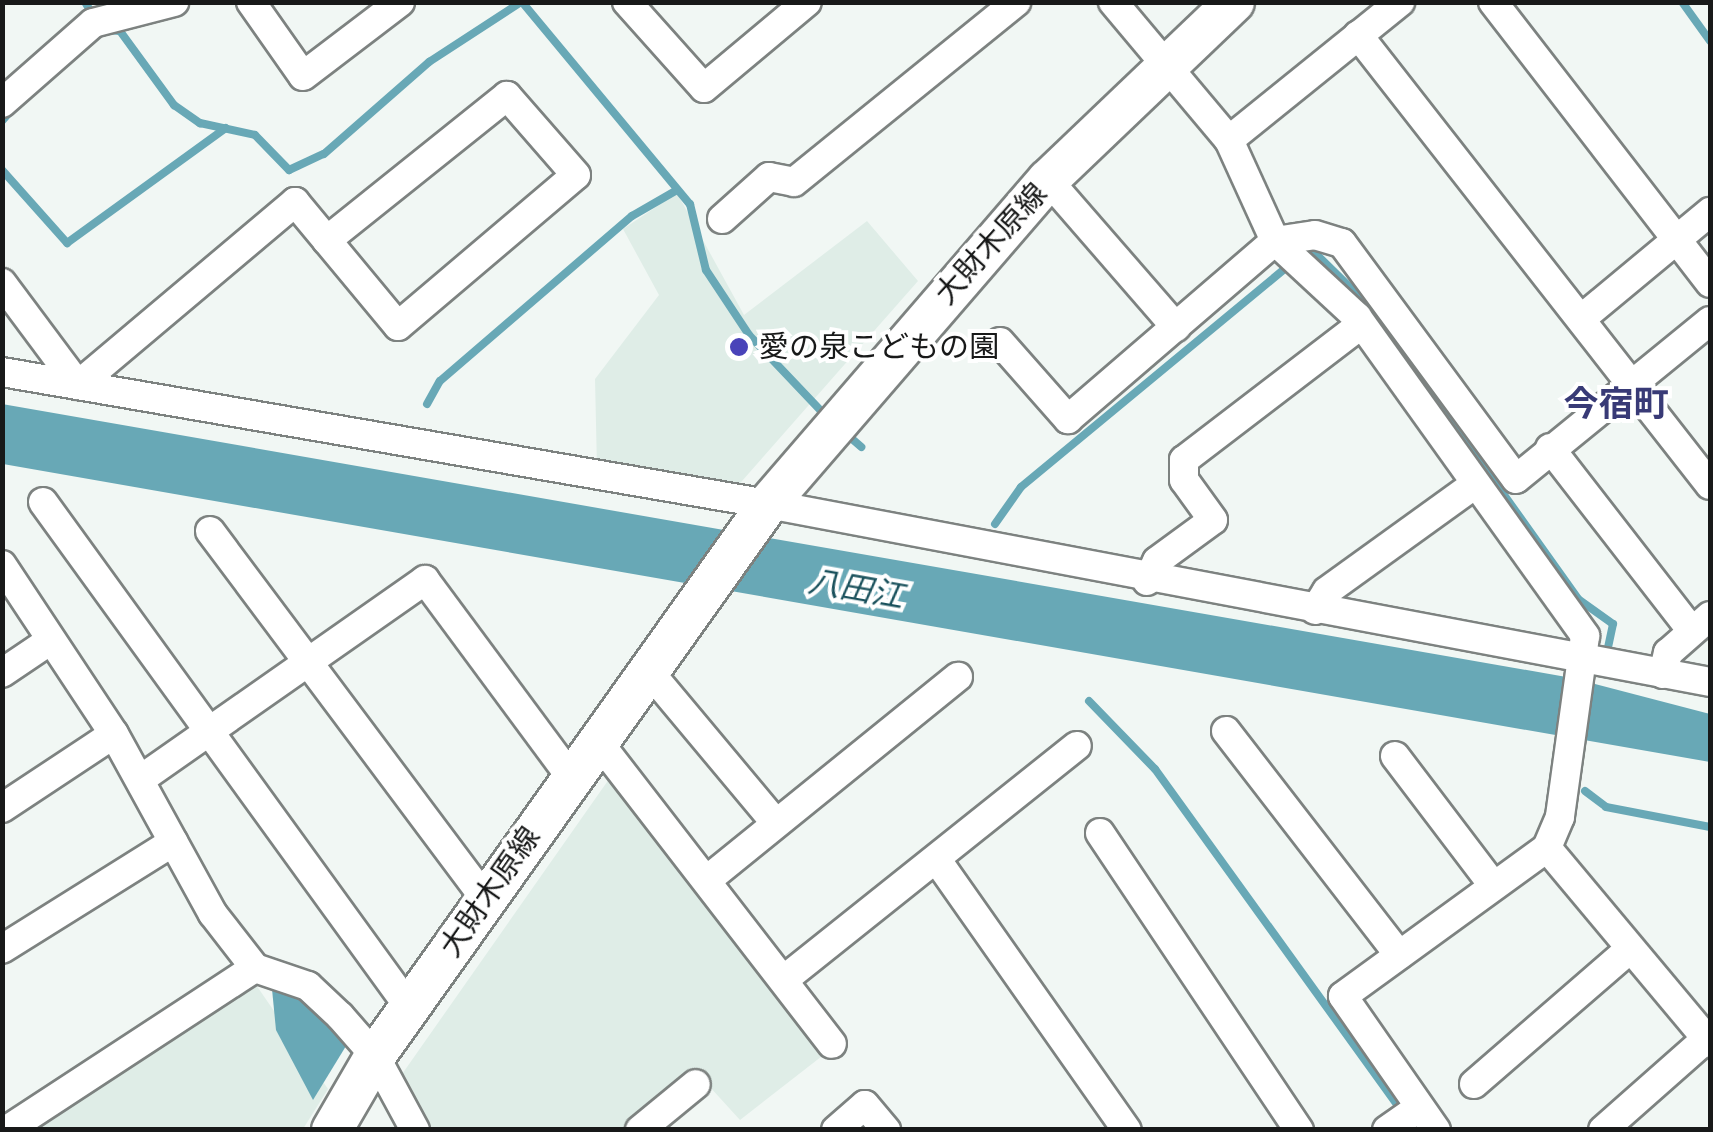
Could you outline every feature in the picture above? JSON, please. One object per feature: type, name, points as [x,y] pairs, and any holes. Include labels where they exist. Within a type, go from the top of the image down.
[{"type":"street","points":[[2,103],[97,15],[174,2]]},
{"type":"street","points":[[252,2],[303,76],[400,2]]},
{"type":"street","points":[[627,2],[704,88],[800,5]]},
{"type":"street","points":[[722,219],[769,177],[794,182],[1016,2]]},
{"type":"street","points":[[1112,2],[1229,140],[1275,241],[1358,327],[1585,636],[1570,764],[1547,848],[1343,996],[1427,1119],[1389,1128]]},
{"type":"street","name":"大財木原線","points":[[332,1130],[409,1007],[690,608],[768,504],[1048,180],[1166,62],[1234,2]]},
{"type":"street","points":[[1229,140],[1400,2]]},
{"type":"street","points":[[1493,2],[1680,239],[1710,283]]},
{"type":"street","points":[[1358,35],[1708,476]]},
{"type":"street","points":[[78,384],[296,202],[327,240],[398,326],[576,176],[507,96],[327,240]]},
{"type":"street","points":[[1048,180],[1176,327]]},
{"type":"street","points":[[1580,319],[1710,212]]},
{"type":"street","points":[[1000,342],[1068,419],[1275,241],[1342,243],[1516,479],[1710,321]]},
{"type":"street","points":[[2,284],[78,384]]},
{"type":"street","points":[[1147,581],[1158,560],[1214,520],[1184,480],[1184,460],[1358,327]]},
{"type":"street","points":[[2,372],[768,504],[1147,581],[1710,682]]},
{"type":"street","points":[[1550,448],[1701,623],[1668,653],[1663,674]]},
{"type":"street","points":[[1315,610],[1327,591],[1474,485]]},
{"type":"street","points":[[43,502],[409,1007]]},
{"type":"street","points":[[210,531],[485,899]]},
{"type":"street","points":[[2,565],[114,734],[173,842],[256,968],[308,986],[375,1056],[415,1130]]},
{"type":"street","points":[[140,779],[210,734],[305,662],[425,580],[571,777]]},
{"type":"street","points":[[2,673],[51,640]]},
{"type":"street","points":[[647,669],[775,822]]},
{"type":"street","points":[[707,880],[958,678]]},
{"type":"street","points":[[1226,731],[1398,954]]},
{"type":"street","points":[[2,808],[114,734]]},
{"type":"street","points":[[597,740],[786,978],[832,1044]]},
{"type":"street","points":[[786,978],[1077,746]]},
{"type":"street","points":[[1395,756],[1493,885]]},
{"type":"street","points":[[1100,834],[1300,1130]]},
{"type":"street","points":[[2,949],[173,842]]},
{"type":"street","points":[[1547,848],[1709,1040],[1603,1130]]},
{"type":"street","points":[[937,860],[1126,1130]]},
{"type":"street","points":[[1474,1084],[1630,949]]},
{"type":"street","points":[[7,1130],[256,968]]},
{"type":"street","points":[[640,1130],[696,1084]]},
{"type":"street","points":[[836,1130],[865,1105],[886,1130]]},
{"type":"shaded area","name":"愛の泉こどもの園","points":[[677,193],[744,315],[867,221],[918,281],[735,489],[597,469],[595,379],[659,295],[623,229]]},
{"type":"shaded area","points":[[614,772],[826,1053],[740,1120],[699,1075],[630,1130],[424,1129],[393,1087]]},
{"type":"shaded area","points":[[254,982],[328,1089],[303,1129],[22,1130]]},
{"type":"water","name":"八田江","points":[[2,404],[1572,678],[1710,714],[1710,762],[3,464]]},
{"type":"water","points":[[280,986],[307,999],[346,1046],[313,1100],[276,1030],[272,989]]},
{"type":"waterway","points":[[85,2],[94,17]]},
{"type":"waterway","points":[[108,30],[120,31],[174,105],[200,123],[255,135],[289,170],[324,154],[429,62],[521,2]]},
{"type":"waterway","points":[[522,2],[690,204],[706,270],[749,335],[826,416]]},
{"type":"waterway","points":[[1682,2],[1710,41]]},
{"type":"waterway","points":[[2,121],[14,107]]},
{"type":"waterway","points":[[2,170],[67,243],[226,128]]},
{"type":"waterway","points":[[427,404],[440,381],[632,216],[677,190]]},
{"type":"waterway","points":[[1303,258],[1314,252],[1370,307],[1578,599],[1613,624],[1608,647]]},
{"type":"waterway","points":[[995,524],[1021,487],[1291,264]]},
{"type":"waterway","points":[[844,432],[861,447]]},
{"type":"waterway","points":[[1089,701],[1155,769],[1415,1130]]},
{"type":"waterway","points":[[1585,791],[1606,807],[1710,827]]},
{"type":"place","name":"愛の泉こどもの園","points":[[739,347]]},
{"type":"district","name":"今宿町","points":[[1616,404]]}]
